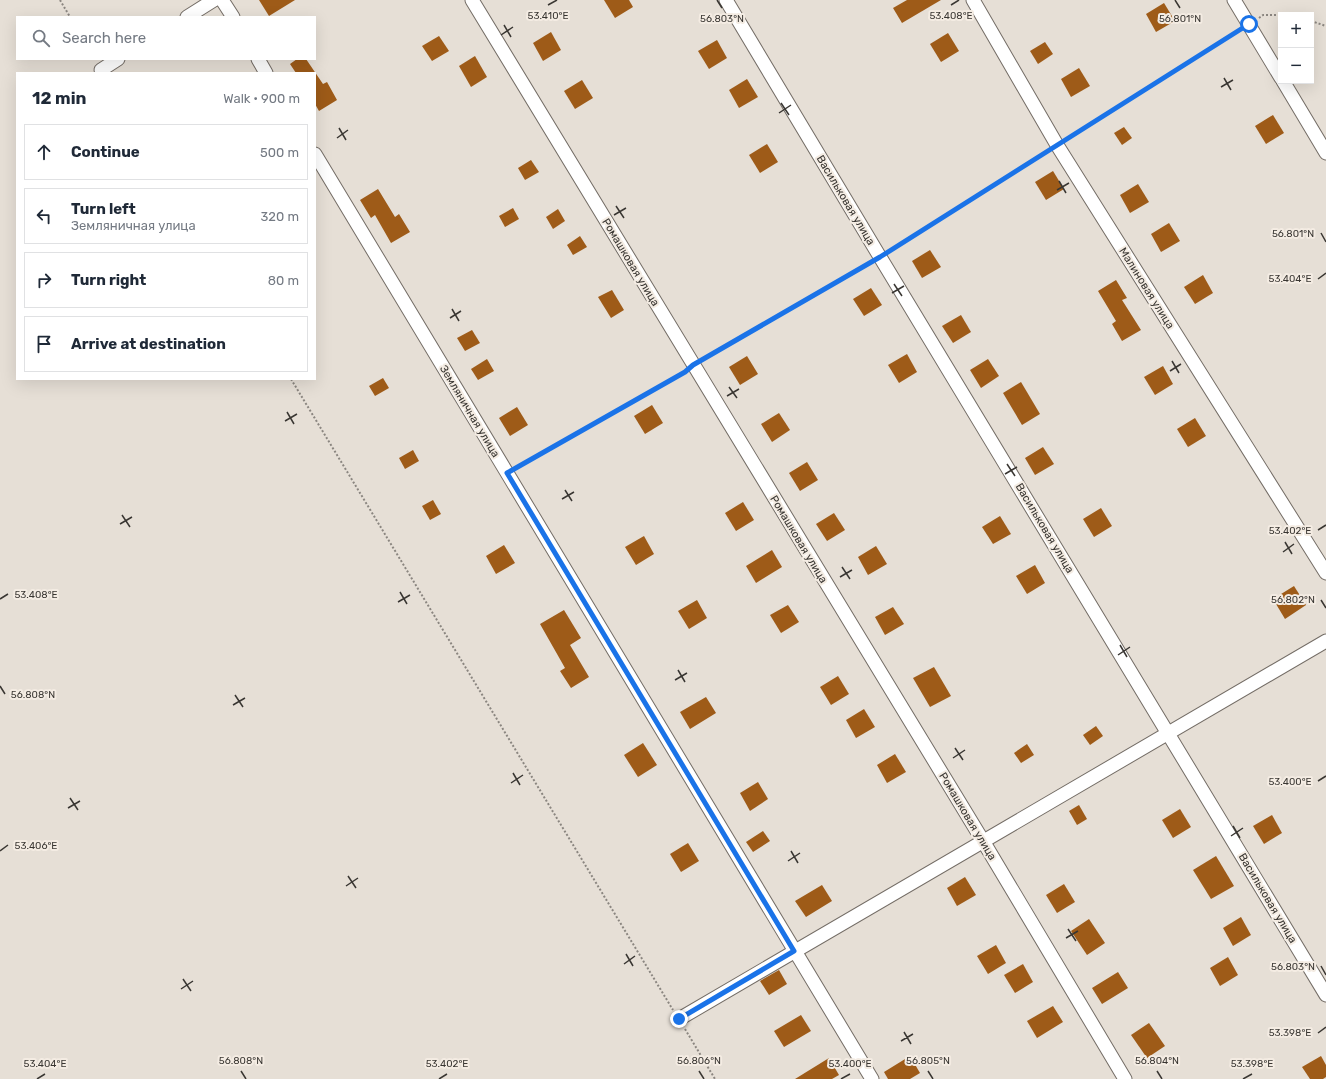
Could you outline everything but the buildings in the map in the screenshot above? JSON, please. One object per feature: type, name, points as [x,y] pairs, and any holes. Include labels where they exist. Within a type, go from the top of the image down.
[{"type":"street","points":[[189,16],[214,0]]},
{"type":"street","points":[[222,0],[231,16]]},
{"type":"street","name":"Ромашковая улица","points":[[472,0],[983,841],[1125,1079]]},
{"type":"street","name":"Васильковая улица","points":[[726,0],[1326,995]]},
{"type":"street","name":"Малиновая улица","points":[[972,0],[1057,145],[1326,573]]},
{"type":"street","points":[[1234,0],[1278,73]]},
{"type":"street","points":[[101,70],[116,60]]},
{"type":"street","points":[[259,60],[265,72]]},
{"type":"street","points":[[1285,84],[1326,153]]},
{"type":"street","name":"Земляничная улица","points":[[316,156],[872,1079]]},
{"type":"street","points":[[679,1019],[1326,641]]},
{"type":"path","points":[[60,0],[69,16]]},
{"type":"path","points":[[507,473],[685,372],[693,365],[880,257],[1263,15],[1278,15]]},
{"type":"path","points":[[1314,22],[1326,26]]},
{"type":"path","points":[[292,380],[715,1079]]},
{"type":"route","points":[[679,1019],[794,951],[507,473],[685,372],[693,365],[880,257],[1249,24]]}]
